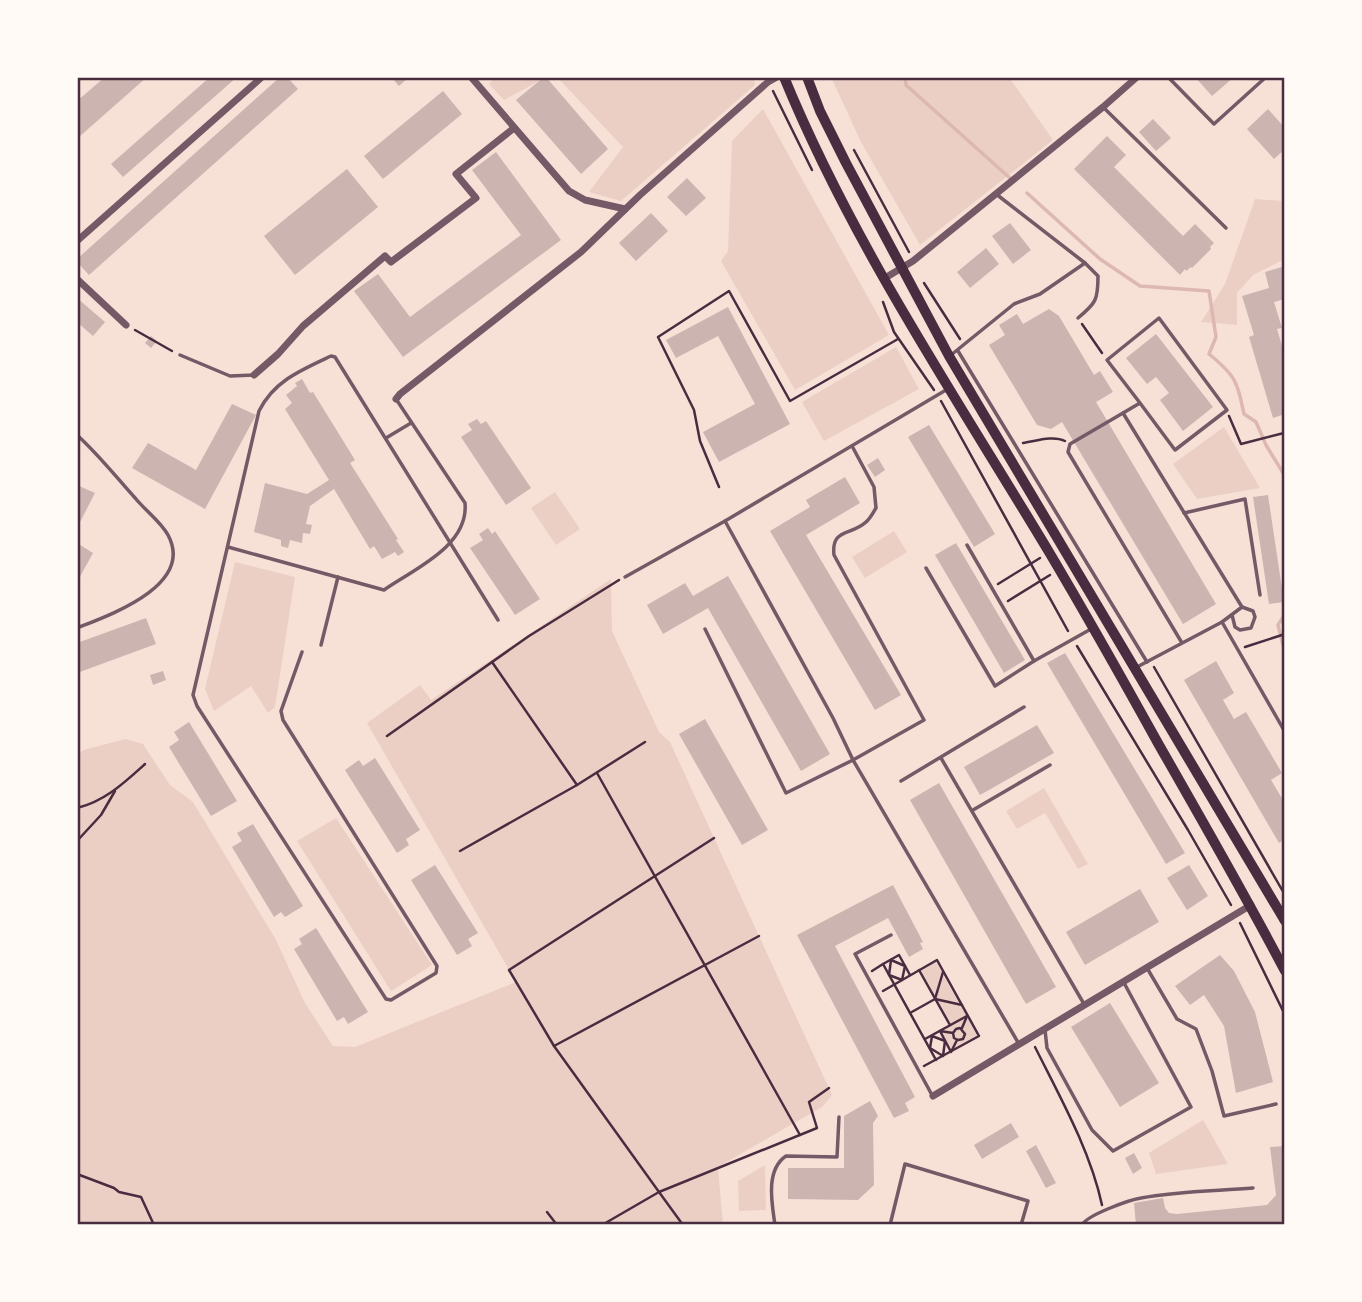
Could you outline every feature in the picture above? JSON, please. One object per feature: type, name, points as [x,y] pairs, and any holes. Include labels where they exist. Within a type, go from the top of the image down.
[{"type":"main road","points":[[784,77],[829,175],[885,278],[948,389],[1093,628],[1251,905],[1285,971]]},
{"type":"main road","points":[[807,77],[820,111],[901,269],[953,353],[1285,921]]},
{"type":"street","points":[[77,241],[262,77]]},
{"type":"street","points":[[471,77],[569,191],[585,200],[625,209]]},
{"type":"street","points":[[396,399],[581,252],[625,209],[768,82],[777,77]]},
{"type":"street","points":[[885,278],[901,269],[996,194],[1137,77]]},
{"type":"street","points":[[254,375],[278,354],[303,326],[385,256],[391,262],[476,198],[456,174],[514,128]]},
{"type":"street","points":[[77,279],[127,325]]},
{"type":"street","points":[[933,1096],[1251,905]]},
{"type":"lane","points":[[1168,77],[1214,124],[1266,77]]},
{"type":"lane","points":[[1103,107],[1226,228]]},
{"type":"lane","points":[[996,194],[1098,276],[1098,295],[1094,305],[1078,318]]},
{"type":"lane","points":[[1085,263],[1040,295],[1014,304],[953,353],[1147,662]]},
{"type":"lane","points":[[1159,318],[1227,410],[1175,450],[1140,403],[1107,360],[1159,318]]},
{"type":"lane","points":[[180,355],[230,376],[254,375]]},
{"type":"lane","points":[[302,652],[281,710],[283,720],[437,966],[436,973],[391,1000],[386,999],[197,706],[193,695],[259,411],[267,396],[291,375],[331,356],[335,357],[498,620]]},
{"type":"lane","points":[[625,577],[948,389]]},
{"type":"lane","points":[[228,547],[384,590],[451,543],[466,515],[465,503],[396,399]]},
{"type":"lane","points":[[1140,403],[1070,444],[1068,452],[1182,643]]},
{"type":"lane","points":[[1123,413],[1242,607],[1253,611],[1255,623],[1251,628],[1240,630],[1232,621],[1232,615]]},
{"type":"lane","points":[[386,438],[411,423]]},
{"type":"lane","points":[[77,435],[99,455],[169,536],[173,555],[167,576],[138,601],[77,628]]},
{"type":"lane","points":[[705,629],[786,793],[853,760],[924,720],[834,555],[832,545],[838,536],[865,523],[876,508],[874,487],[852,446]]},
{"type":"lane","points":[[1184,513],[1245,499],[1259,595]]},
{"type":"lane","points":[[725,521],[833,718],[853,760],[1018,1044]]},
{"type":"lane","points":[[967,545],[1034,661]]},
{"type":"lane","points":[[926,568],[995,686],[1093,628]]},
{"type":"lane","points":[[321,645],[338,577]]},
{"type":"lane","points":[[1136,668],[1222,622],[1242,607]]},
{"type":"lane","points":[[1222,622],[1285,732]]},
{"type":"lane","points":[[901,781],[1024,707]]},
{"type":"lane","points":[[941,758],[1084,1004]]},
{"type":"lane","points":[[973,810],[1050,765]]},
{"type":"lane","points":[[891,935],[855,954],[933,1096]]},
{"type":"lane","points":[[1147,968],[1177,1019],[1196,1029],[1212,1071],[1224,1116],[1276,1104]]},
{"type":"lane","points":[[1044,1028],[1048,1048],[1092,1130],[1113,1151],[1191,1107],[1123,981]]},
{"type":"lane","points":[[775,1225],[772,1206],[773,1172],[779,1161],[786,1156],[837,1157],[839,1116]]},
{"type":"lane","points":[[891,1225],[905,1164],[1028,1201],[1021,1225]]},
{"type":"lane","points":[[1082,1225],[1084,1220],[1140,1198],[1252,1188]]},
{"type":"path","points":[[768,82],[812,170]]},
{"type":"path","points":[[719,486],[700,441],[694,410],[658,337],[729,291],[790,401],[898,339]]},
{"type":"path","points":[[883,303],[898,339],[936,394],[1072,639],[1188,830],[1236,915],[1285,1015]]},
{"type":"path","points":[[1078,318],[1107,360]]},
{"type":"path","points":[[127,325],[180,355]]},
{"type":"path","points":[[1227,410],[1241,444],[1284,433],[1285,437]]},
{"type":"path","points":[[1022,444],[1059,438],[1070,444]]},
{"type":"path","points":[[992,587],[1031,564]]},
{"type":"path","points":[[387,736],[567,610],[625,577]]},
{"type":"path","points":[[1002,604],[1041,581]]},
{"type":"path","points":[[1238,650],[1285,634]]},
{"type":"path","points":[[492,662],[577,785]]},
{"type":"path","points":[[460,851],[577,785],[645,742]]},
{"type":"path","points":[[77,808],[96,803],[145,764]]},
{"type":"path","points":[[597,773],[800,1135]]},
{"type":"path","points":[[77,841],[102,816],[116,789]]},
{"type":"path","points":[[683,1225],[554,1046],[509,970],[714,838]]},
{"type":"path","points":[[554,1046],[759,936]]},
{"type":"path","points":[[866,974],[899,955],[910,975]]},
{"type":"path","points":[[891,960],[905,966]]},
{"type":"path","points":[[889,975],[891,960]]},
{"type":"path","points":[[877,994],[937,960],[979,1036]]},
{"type":"path","points":[[883,964],[936,1060]]},
{"type":"path","points":[[902,980],[905,966]]},
{"type":"path","points":[[919,970],[950,1026]]},
{"type":"path","points":[[935,999],[943,972]]},
{"type":"path","points":[[889,975],[902,980]]},
{"type":"path","points":[[910,1013],[935,999],[962,1005]]},
{"type":"path","points":[[925,1040],[967,1016]]},
{"type":"path","points":[[965,1034],[962,1028],[967,1016]]},
{"type":"path","points":[[953,1033],[962,1028]]},
{"type":"path","points":[[940,1031],[953,1033]]},
{"type":"path","points":[[940,1031],[951,1052]]},
{"type":"path","points":[[953,1033],[957,1040]]},
{"type":"path","points":[[965,1034],[979,1036]]},
{"type":"path","points":[[957,1040],[963,1039],[965,1034]]},
{"type":"path","points":[[932,1036],[945,1041]]},
{"type":"path","points":[[930,1048],[932,1036]]},
{"type":"path","points":[[918,1070],[979,1036]]},
{"type":"path","points":[[1030,1036],[1068,1112],[1098,1187],[1104,1211]]},
{"type":"path","points":[[951,1052],[957,1040]]},
{"type":"path","points":[[943,1055],[945,1041]]},
{"type":"path","points":[[930,1048],[943,1055]]},
{"type":"path","points":[[602,1225],[659,1192],[817,1128],[809,1102],[829,1088]]},
{"type":"path","points":[[77,1174],[119,1192],[141,1197],[154,1225]]},
{"type":"path","points":[[547,1212],[557,1225]]},
{"type":"shaded area","points":[[495,77],[547,77],[504,100],[489,84]]},
{"type":"shaded area","points":[[557,77],[754,77],[755,85],[621,201],[589,192],[623,147]]},
{"type":"shaded area","points":[[831,77],[1009,77],[1053,140],[920,245],[861,142]]},
{"type":"shaded area","points":[[763,109],[889,335],[795,390],[721,261],[728,251],[732,141]]},
{"type":"shaded area","points":[[1255,199],[1285,201],[1285,259],[1253,275],[1237,293],[1237,325],[1201,322],[1225,284]]},
{"type":"shaded area","points":[[896,347],[919,389],[824,441],[802,402]]},
{"type":"shaded area","points":[[1224,427],[1260,488],[1197,499],[1173,464]]},
{"type":"shaded area","points":[[555,492],[580,529],[556,545],[531,508]]},
{"type":"shaded area","points":[[894,531],[907,552],[865,578],[852,557]]},
{"type":"shaded area","points":[[235,562],[295,577],[275,707],[268,713],[251,686],[214,711],[205,689]]},
{"type":"shaded area","points":[[611,579],[612,631],[659,732],[670,742],[832,1095],[822,1107],[718,1167],[723,1225],[77,1225],[77,756],[83,750],[126,739],[143,744],[170,785],[193,802],[275,938],[305,1003],[333,1046],[355,1047],[516,982],[367,723],[420,685],[431,700]]},
{"type":"shaded area","points":[[1044,788],[1088,864],[1078,869],[1045,813],[1017,829],[1006,811]]},
{"type":"shaded area","points":[[336,818],[432,965],[391,991],[297,841]]},
{"type":"shaded area","points":[[936,962],[977,1035],[951,1050],[941,1032],[952,1025],[921,971]]},
{"type":"shaded area","points":[[1203,1120],[1228,1164],[1156,1174],[1149,1153]]},
{"type":"shaded area","points":[[765,1165],[766,1210],[739,1211],[738,1181]]},
{"type":"building","points":[[105,77],[147,77],[79,137],[77,101]]},
{"type":"building","points":[[210,77],[237,77],[123,177],[111,164]]},
{"type":"building","points":[[280,77],[287,77],[298,89],[89,275],[77,259]]},
{"type":"building","points":[[391,77],[409,77],[399,86]]},
{"type":"building","points":[[544,77],[608,149],[581,174],[516,100]]},
{"type":"building","points":[[1195,77],[1234,77],[1212,96]]},
{"type":"building","points":[[443,91],[462,114],[383,179],[364,156]]},
{"type":"building","points":[[1268,109],[1285,128],[1285,149],[1274,159],[1247,129]]},
{"type":"building","points":[[1153,119],[1171,138],[1156,151],[1139,132]]},
{"type":"building","points":[[1107,136],[1126,155],[1114,167],[1183,236],[1195,224],[1214,243],[1192,268],[1186,271],[1185,269],[1180,275],[1074,169]]},
{"type":"building","points":[[496,152],[561,240],[403,357],[354,291],[378,274],[410,317],[521,235],[472,170]]},
{"type":"building","points":[[347,169],[378,207],[295,275],[264,236]]},
{"type":"building","points":[[687,178],[706,198],[686,216],[667,197]]},
{"type":"building","points":[[651,213],[668,231],[636,261],[619,243]]},
{"type":"building","points":[[1010,223],[1031,250],[1013,264],[992,236]]},
{"type":"building","points":[[986,248],[999,264],[970,288],[957,272]]},
{"type":"building","points":[[1285,266],[1285,299],[1274,302],[1282,328],[1277,329],[1285,356],[1285,414],[1273,418],[1249,337],[1254,335],[1242,296],[1269,288],[1265,272]]},
{"type":"building","points":[[77,298],[105,322],[93,336],[77,322]]},
{"type":"building","points":[[728,307],[790,424],[719,462],[703,432],[755,404],[718,336],[676,358],[666,340]]},
{"type":"building","points":[[1049,309],[1059,316],[1094,375],[1100,371],[1113,392],[1096,402],[1216,604],[1183,624],[1062,422],[1051,429],[1037,425],[989,345],[1005,335],[999,325],[1017,314],[1023,324]]},
{"type":"building","points":[[1156,334],[1213,407],[1183,431],[1160,400],[1169,393],[1156,377],[1147,384],[1126,358]]},
{"type":"building","points":[[151,336],[157,341],[151,348],[145,343]]},
{"type":"building","points":[[302,379],[355,460],[350,463],[398,539],[396,540],[404,552],[398,556],[395,552],[382,559],[374,546],[370,549],[334,489],[310,506],[306,524],[312,525],[310,534],[303,533],[302,543],[290,540],[288,548],[281,546],[281,540],[254,532],[265,483],[307,494],[329,480],[285,409],[292,403],[286,395],[297,386],[295,383]]},
{"type":"building","points":[[232,404],[256,415],[205,509],[132,468],[148,443],[196,470]]},
{"type":"building","points":[[477,419],[481,424],[486,421],[531,488],[506,505],[461,437],[472,430],[468,424]]},
{"type":"building","points":[[929,425],[995,534],[974,547],[908,437]]},
{"type":"building","points":[[878,458],[885,470],[875,477],[867,465]]},
{"type":"building","points":[[845,477],[860,503],[806,535],[901,695],[875,710],[770,531],[810,507],[806,500]]},
{"type":"building","points":[[77,485],[95,493],[77,528]]},
{"type":"building","points":[[1268,495],[1284,602],[1269,604],[1253,497]]},
{"type":"building","points":[[488,528],[492,534],[495,531],[540,599],[515,615],[470,548],[483,540],[479,534]]},
{"type":"building","points":[[77,543],[93,553],[77,582]]},
{"type":"building","points":[[956,543],[1025,660],[1004,673],[935,555]]},
{"type":"building","points":[[728,576],[830,754],[801,771],[708,608],[663,634],[647,605],[685,583],[693,596]]},
{"type":"building","points":[[146,618],[156,644],[77,673],[77,643]]},
{"type":"building","points":[[1065,653],[1185,853],[1166,864],[1047,663]]},
{"type":"building","points":[[1216,661],[1234,693],[1223,700],[1234,719],[1246,712],[1282,773],[1271,780],[1283,800],[1285,799],[1285,839],[1279,843],[1184,680]]},
{"type":"building","points":[[163,671],[166,680],[153,685],[150,675]]},
{"type":"building","points":[[705,719],[768,830],[742,845],[679,734]]},
{"type":"building","points":[[189,722],[237,801],[211,816],[169,747],[179,740],[174,732]]},
{"type":"building","points":[[1037,725],[1054,753],[980,795],[964,767]]},
{"type":"building","points":[[375,758],[420,830],[406,839],[409,845],[397,853],[345,770],[359,760],[363,766]]},
{"type":"building","points":[[939,783],[1056,987],[1026,1004],[910,800]]},
{"type":"building","points":[[253,824],[303,906],[285,917],[281,912],[274,917],[232,847],[242,841],[237,833]]},
{"type":"building","points":[[435,865],[478,933],[468,939],[472,946],[457,955],[411,880]]},
{"type":"building","points":[[1189,865],[1208,896],[1187,910],[1167,878]]},
{"type":"building","points":[[893,885],[923,942],[920,943],[923,949],[909,957],[888,918],[835,946],[915,1097],[905,1103],[909,1111],[894,1118],[797,935]]},
{"type":"building","points":[[1140,889],[1159,922],[1085,965],[1066,932]]},
{"type":"building","points":[[316,928],[368,1012],[348,1024],[344,1017],[337,1021],[294,949],[302,944],[299,939]]},
{"type":"building","points":[[1220,955],[1234,971],[1255,1012],[1273,1082],[1236,1093],[1224,1026],[1204,995],[1190,1005],[1175,986]]},
{"type":"building","points":[[1110,1003],[1159,1083],[1120,1107],[1071,1027]]},
{"type":"building","points":[[870,1101],[878,1116],[873,1123],[874,1185],[858,1200],[788,1199],[788,1168],[844,1168],[844,1116]]},
{"type":"building","points":[[1011,1123],[1019,1137],[982,1159],[974,1145]]},
{"type":"building","points":[[1036,1145],[1056,1183],[1046,1188],[1026,1151]]},
{"type":"building","points":[[1285,1146],[1285,1225],[1136,1225],[1134,1203],[1163,1198],[1169,1213],[1177,1214],[1267,1205],[1276,1195],[1270,1147]]},
{"type":"building","points":[[1134,1153],[1142,1168],[1133,1174],[1125,1158]]},
{"type":"waterway","points":[[905,77],[906,85],[1011,179]]},
{"type":"waterway","points":[[1027,193],[1100,259],[1140,286],[1209,291],[1216,337],[1209,354],[1234,380],[1244,414],[1256,422],[1285,476]]},
{"type":"waterway","points":[[1285,614],[1278,625],[1285,653]]}]
